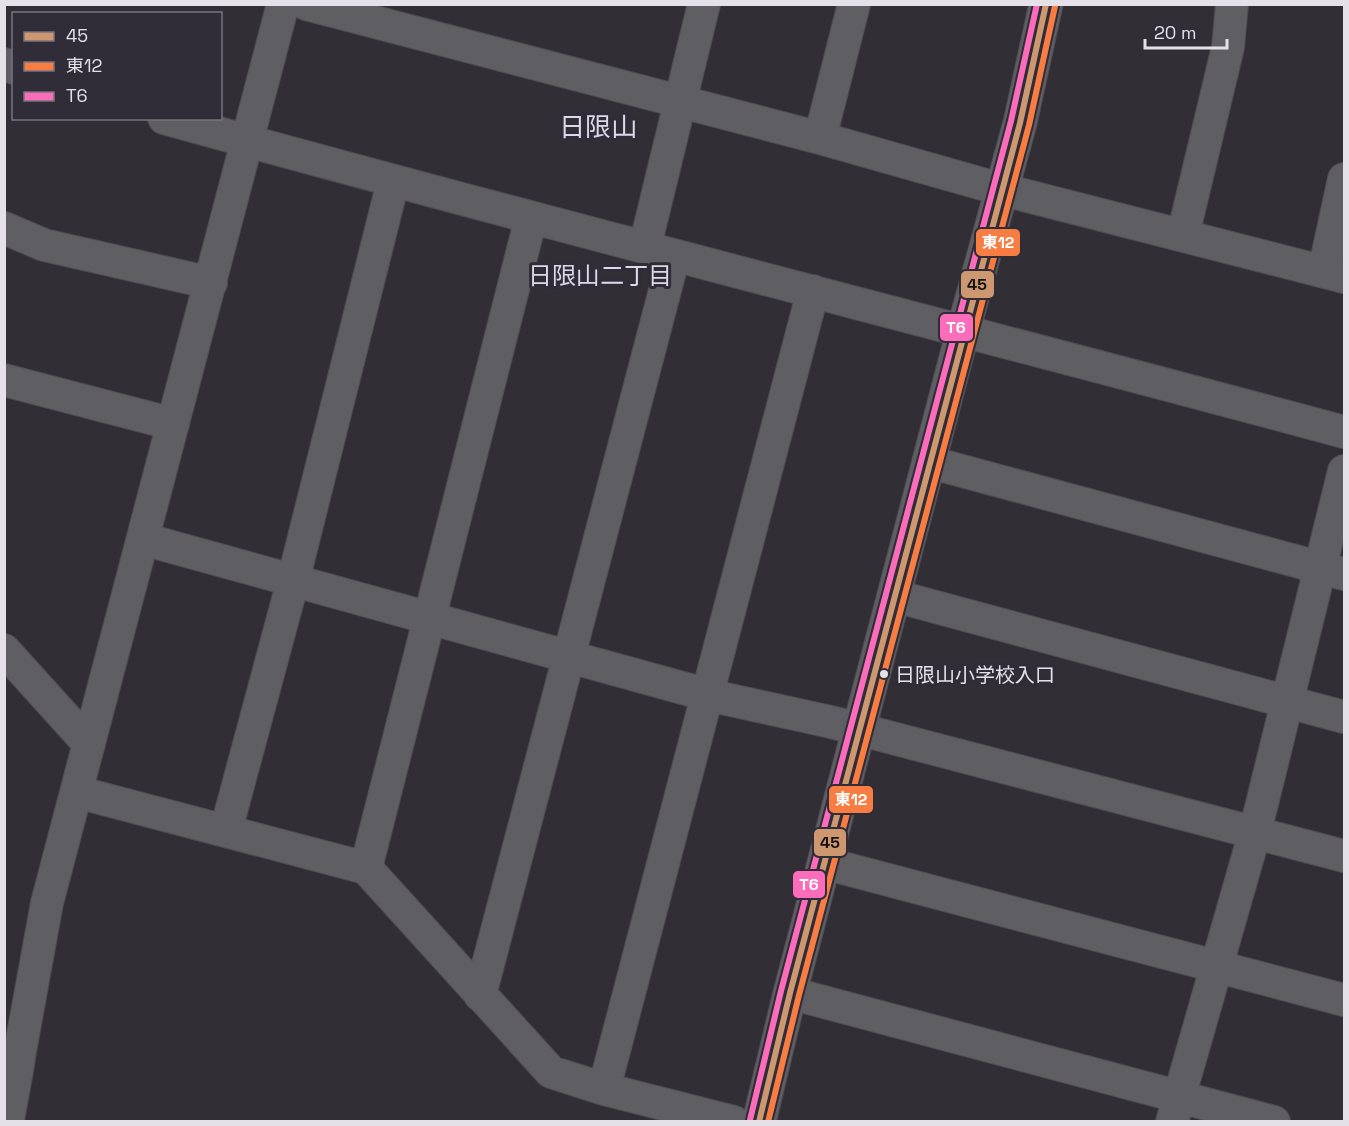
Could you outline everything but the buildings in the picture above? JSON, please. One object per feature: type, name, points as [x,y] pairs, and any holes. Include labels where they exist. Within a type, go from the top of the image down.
[{"type":"street","points":[[7,1122],[11,1055],[47,903],[283,4]]},
{"type":"street","points":[[306,4],[680,104],[820,138],[1000,189],[1334,274],[1344,179]]},
{"type":"street","points":[[645,246],[704,4]]},
{"type":"street","points":[[820,138],[854,4]]},
{"type":"street","points":[[759,1122],[824,862],[1000,189],[1020,123],[1046,4]]},
{"type":"street","points":[[1183,235],[1228,47],[1232,4]]},
{"type":"street","points":[[171,120],[393,182],[645,246],[674,256],[1344,432]]},
{"type":"street","points":[[226,830],[293,581],[393,182]]},
{"type":"street","points":[[366,867],[531,218]]},
{"type":"street","points":[[4,228],[44,245],[211,283]]},
{"type":"street","points":[[480,996],[674,256]]},
{"type":"street","points":[[604,1089],[813,291]]},
{"type":"street","points":[[4,380],[173,424]]},
{"type":"street","points":[[930,462],[1332,570]]},
{"type":"street","points":[[1176,1109],[1255,832],[1286,702],[1332,570],[1344,471]]},
{"type":"street","points":[[143,539],[708,695],[859,730],[1344,856]]},
{"type":"street","points":[[895,596],[1344,717]]},
{"type":"street","points":[[4,650],[89,744]]},
{"type":"street","points":[[77,792],[366,867],[551,1072],[604,1089],[734,1122]]},
{"type":"street","points":[[824,862],[1344,1000]]},
{"type":"street","points":[[790,993],[1176,1109],[1274,1122]]},
{"type":"transit line","name":"T6","points":[[750,1120],[781,991],[1011,121],[1037,4]]},
{"type":"transit line","name":"45","points":[[759,1122],[790,993],[1020,123],[1046,4]]},
{"type":"transit line","name":"東12","points":[[768,1122],[799,995],[1029,125],[1055,6]]},
{"type":"place","name":"日限山小学校入口","points":[[884,674]]},
{"type":"district","name":"日限山","points":[[598,127]]},
{"type":"district","name":"日限山二丁目","points":[[600,276]]}]
